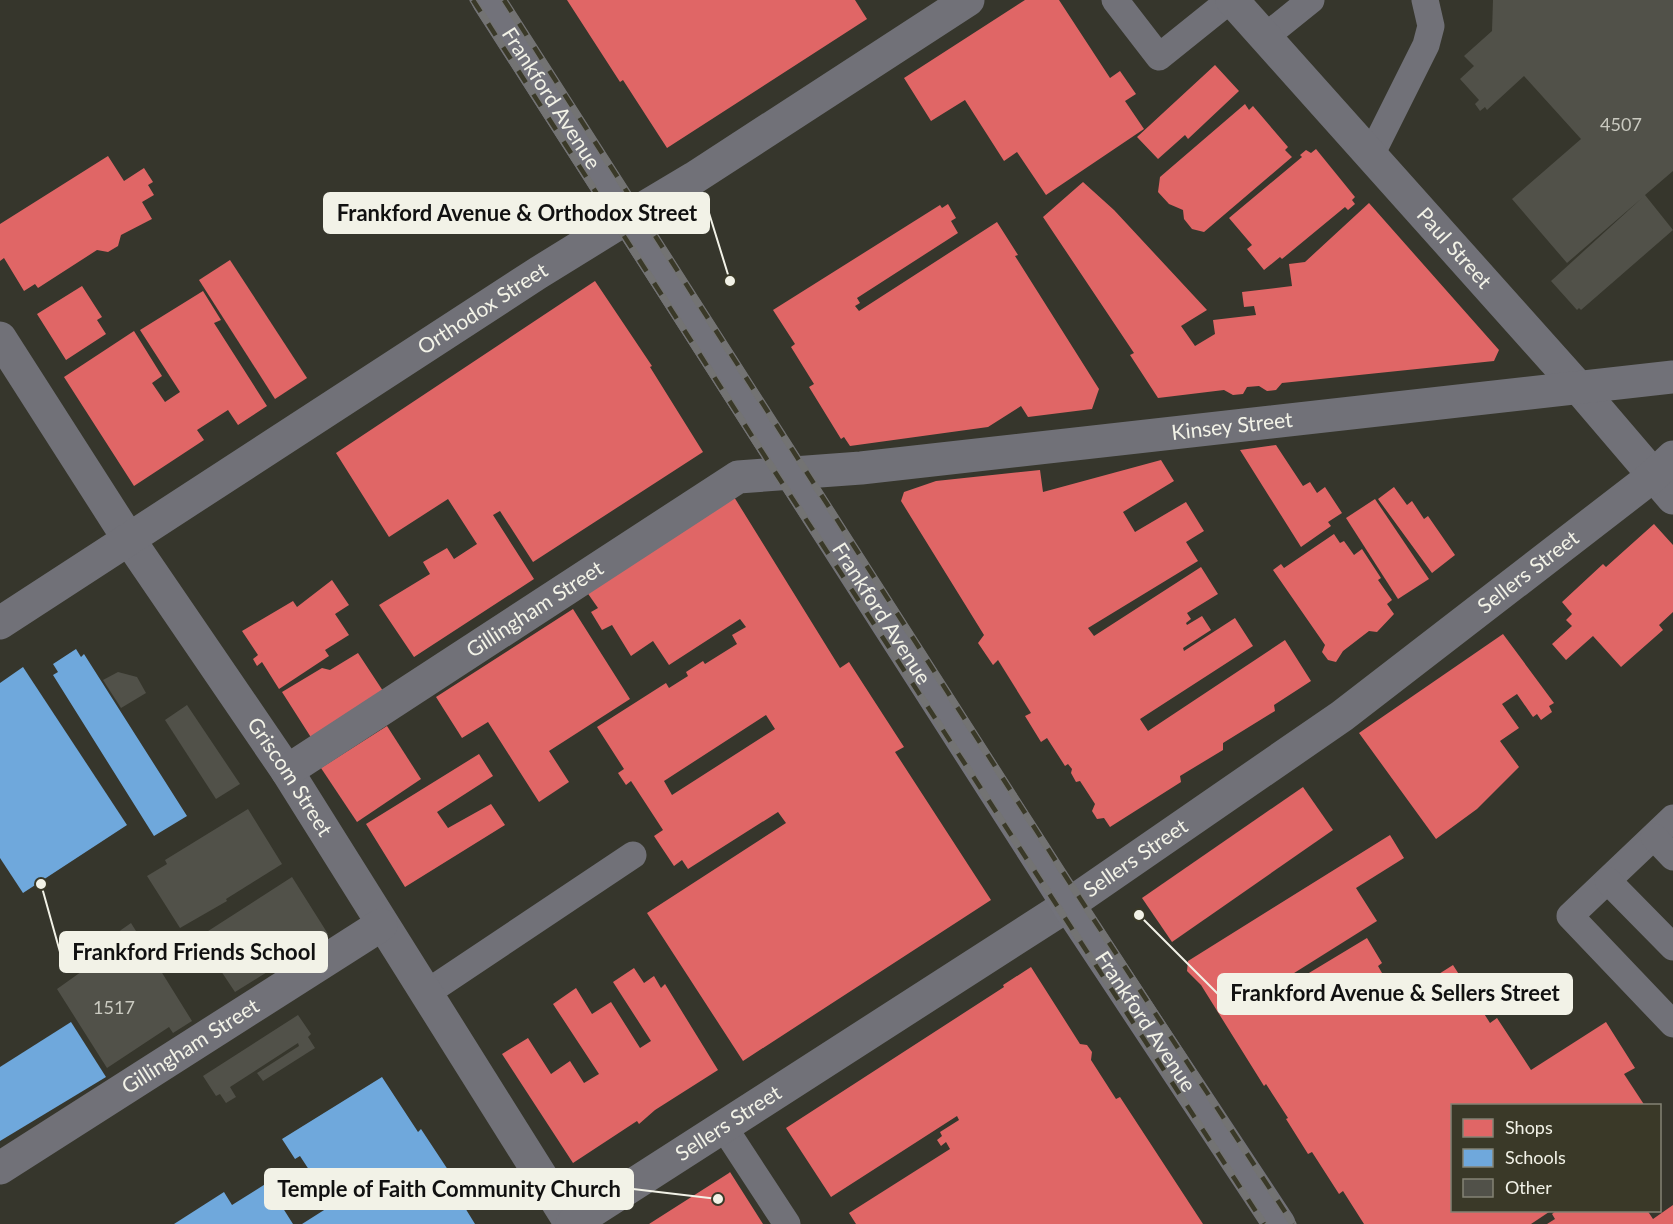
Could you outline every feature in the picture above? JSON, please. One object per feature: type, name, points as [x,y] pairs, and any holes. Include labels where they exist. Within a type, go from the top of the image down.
[{"type":"main road","name":"Frankford Avenue","points":[[488,0],[1068,905],[1279,1224]]},
{"type":"street","name":"Orthodox Street","points":[[0,623],[128,538],[627,218],[694,178],[968,0]]},
{"type":"street","name":"Paul Street","points":[[1231,0],[1579,388],[1666,477]]},
{"type":"street","name":"Griscom Street","points":[[0,338],[128,538],[287,771],[381,925],[572,1224]]},
{"type":"street","name":"Kinsey Street","points":[[790,472],[861,468],[1673,377]]},
{"type":"street","name":"Gillingham Street","points":[[287,771],[738,477],[790,472]]},
{"type":"street","name":"Sellers Street","points":[[572,1224],[1068,905],[1342,716],[1666,477]]},
{"type":"street","name":"Gillingham Street","points":[[0,1168],[381,925]]},
{"type":"lane","points":[[1114,0],[1159,57],[1231,0]]},
{"type":"lane","points":[[1265,37],[1311,0]]},
{"type":"lane","points":[[1371,154],[1426,45],[1431,26],[1425,0]]},
{"type":"lane","points":[[1673,818],[1570,916],[1673,1024]]},
{"type":"lane","points":[[1654,837],[1673,857]]},
{"type":"lane","points":[[424,993],[633,855]]},
{"type":"lane","points":[[1608,880],[1673,947]]},
{"type":"lane","points":[[723,1126],[787,1224]]},
{"type":"building: Shops","points":[[567,0],[855,0],[867,19],[667,148],[623,80],[620,82]]},
{"type":"building: Shops","points":[[1025,0],[1059,0],[1110,78],[1120,71],[1136,94],[1125,101],[1144,129],[1046,195],[1017,152],[1004,161],[965,100],[931,121],[904,78]]},
{"type":"building: Shops","points":[[1215,65],[1239,91],[1188,139],[1185,135],[1158,159],[1137,137]]},
{"type":"building: Shops","points":[[1245,104],[1249,110],[1253,106],[1288,147],[1285,150],[1292,157],[1204,232],[1192,229],[1184,219],[1183,210],[1169,204],[1158,192],[1160,177]]},
{"type":"building: Shops","points":[[1316,149],[1355,197],[1352,200],[1355,204],[1348,210],[1345,207],[1282,259],[1280,257],[1264,270],[1247,249],[1252,245],[1229,218],[1302,157],[1300,155],[1306,150],[1311,153]]},
{"type":"building: Shops","points":[[108,156],[124,181],[144,168],[153,182],[148,185],[154,195],[142,202],[152,219],[121,235],[118,246],[108,252],[97,250],[38,288],[35,284],[24,291],[4,258],[0,261],[0,224]]},
{"type":"building: Shops","points":[[1083,182],[1114,210],[1207,310],[1181,326],[1195,346],[1215,334],[1213,320],[1256,315],[1254,306],[1244,307],[1242,292],[1292,286],[1289,264],[1305,262],[1369,203],[1499,350],[1494,361],[1282,383],[1276,390],[1267,391],[1259,386],[1247,387],[1243,394],[1233,395],[1224,390],[1158,398],[1130,355],[1134,353],[1043,217]]},
{"type":"building: Shops","points":[[948,204],[956,218],[951,221],[958,233],[857,298],[860,303],[855,306],[859,311],[997,222],[1018,255],[1015,256],[1099,389],[1092,409],[1028,417],[1021,406],[988,427],[850,446],[844,437],[841,439],[809,387],[814,384],[791,347],[795,344],[773,310],[940,205],[942,208]]},
{"type":"building: Shops","points":[[230,260],[307,378],[275,399],[199,280]]},
{"type":"building: Shops","points":[[595,281],[652,366],[650,367],[703,452],[533,562],[500,511],[493,515],[534,579],[414,657],[379,605],[430,574],[423,562],[447,548],[454,559],[477,544],[448,499],[389,537],[336,453]]},
{"type":"building: Shops","points":[[82,286],[102,317],[97,320],[106,334],[66,360],[37,314]]},
{"type":"building: Shops","points":[[203,291],[221,320],[214,323],[267,406],[238,425],[228,410],[197,430],[204,440],[134,486],[64,377],[134,331],[162,376],[152,383],[165,402],[180,392],[140,330]]},
{"type":"building: Shops","points":[[1276,445],[1303,486],[1310,482],[1317,493],[1325,487],[1342,513],[1328,522],[1331,526],[1301,547],[1240,450]]},
{"type":"building: Shops","points":[[1161,460],[1174,481],[1123,512],[1135,532],[1186,502],[1204,531],[1186,542],[1198,561],[1088,628],[1094,636],[1201,567],[1218,594],[1187,613],[1191,619],[1186,623],[1187,625],[1202,616],[1211,630],[1183,648],[1184,651],[1235,618],[1253,646],[1140,719],[1148,731],[1285,640],[1311,681],[1274,705],[1275,711],[1223,743],[1223,750],[1180,776],[1181,782],[1110,827],[1104,818],[1097,819],[1092,811],[1095,804],[1080,781],[1076,782],[1071,773],[1072,769],[1068,764],[1065,766],[1047,738],[1041,742],[1025,716],[1031,713],[998,660],[993,665],[978,643],[984,635],[901,501],[904,492],[936,481],[1040,470],[1043,492]]},
{"type":"building: Shops","points":[[1394,487],[1407,505],[1412,501],[1424,519],[1428,516],[1455,555],[1432,573],[1378,499]]},
{"type":"building: Shops","points":[[731,492],[840,668],[849,662],[904,747],[895,752],[991,900],[743,1061],[647,913],[786,823],[778,812],[688,869],[682,860],[674,866],[654,836],[663,830],[631,781],[626,785],[618,773],[624,769],[597,727],[666,683],[669,688],[688,676],[686,672],[703,661],[705,664],[737,644],[732,635],[746,627],[740,619],[669,665],[653,641],[631,656],[612,625],[602,630],[591,612],[598,608],[584,588]],"holes":[[[766,715],[775,729],[672,795],[664,781]]]},
{"type":"building: Shops","points":[[1375,499],[1429,579],[1398,599],[1346,518]]},
{"type":"building: Shops","points":[[1654,524],[1673,545],[1673,612],[1659,625],[1663,630],[1621,667],[1593,636],[1566,660],[1552,644],[1572,626],[1566,620],[1572,614],[1562,602],[1603,564],[1606,567]]},
{"type":"building: Shops","points":[[1334,534],[1340,543],[1344,541],[1354,555],[1362,549],[1381,578],[1378,580],[1392,600],[1387,604],[1394,614],[1377,632],[1369,631],[1343,651],[1336,662],[1328,660],[1322,652],[1325,645],[1273,570],[1281,564],[1284,568]]},
{"type":"building: Shops","points":[[332,580],[349,605],[335,614],[349,635],[325,650],[329,656],[279,689],[262,662],[257,666],[253,659],[258,655],[242,631],[293,601],[297,607]]},
{"type":"building: Shops","points":[[573,609],[630,699],[549,751],[569,782],[539,802],[488,722],[462,738],[436,697]]},
{"type":"building: Shops","points":[[1503,634],[1554,703],[1549,706],[1552,712],[1541,720],[1537,714],[1533,717],[1517,694],[1502,704],[1519,728],[1500,741],[1519,767],[1477,809],[1436,839],[1359,733]]},
{"type":"building: Shops","points":[[358,653],[383,691],[312,739],[282,692],[322,668],[330,670]]},
{"type":"building: Shops","points":[[387,726],[421,779],[357,822],[321,768]]},
{"type":"building: Shops","points":[[479,754],[493,776],[437,812],[448,828],[491,804],[505,825],[405,887],[366,824]]},
{"type":"building: Shops","points":[[1303,787],[1333,830],[1172,942],[1142,898]]},
{"type":"building: Shops","points":[[1390,835],[1404,858],[1356,888],[1377,921],[1275,985],[1279,991],[1367,938],[1382,963],[1378,966],[1394,994],[1375,1005],[1379,1012],[1453,965],[1490,1023],[1497,1018],[1531,1070],[1606,1022],[1635,1068],[1624,1074],[1644,1104],[1451,1104],[1451,1212],[1549,1212],[1531,1224],[1364,1224],[1343,1191],[1339,1194],[1312,1152],[1308,1154],[1286,1119],[1288,1118],[1266,1084],[1264,1086],[1201,985],[1187,971],[1188,961]]},
{"type":"building: Shops","points":[[1031,967],[1080,1044],[1087,1045],[1092,1052],[1091,1060],[1116,1099],[1120,1097],[1203,1224],[856,1224],[849,1213],[950,1149],[946,1142],[941,1146],[937,1140],[942,1136],[940,1132],[959,1120],[957,1116],[831,1197],[786,1128],[1004,987],[1003,985]]},
{"type":"building: Shops","points":[[634,968],[644,983],[654,976],[661,988],[665,984],[718,1070],[655,1110],[639,1124],[637,1121],[573,1163],[502,1054],[528,1038],[551,1074],[570,1061],[584,1083],[599,1074],[553,1004],[576,988],[592,1014],[611,1002],[640,1048],[651,1041],[613,982]]},
{"type":"building: Shops","points":[[729,1173],[763,1224],[649,1224]]},
{"type":"building: Shops","points":[[1673,1205],[1673,1224],[1547,1224],[1555,1219],[1552,1214],[1554,1212],[1648,1212],[1653,1219]]},
{"type":"building: Schools","points":[[76,649],[81,657],[84,654],[187,816],[154,836],[53,675],[58,672],[53,664]]},
{"type":"building: Schools","points":[[23,667],[127,825],[23,893],[0,858],[0,683]]},
{"type":"building: Schools","points":[[71,1022],[106,1077],[0,1141],[0,1067]]},
{"type":"building: Schools","points":[[382,1077],[418,1132],[421,1129],[456,1182],[451,1185],[475,1224],[302,1224],[332,1205],[300,1156],[295,1159],[282,1139]]},
{"type":"building: Schools","points":[[267,1183],[293,1224],[174,1224],[224,1192],[232,1205]]},
{"type":"building: Other","points":[[1493,0],[1673,0],[1673,171],[1645,195],[1673,230],[1581,310],[1579,308],[1577,310],[1551,281],[1642,198],[1567,263],[1512,199],[1581,139],[1524,76],[1487,110],[1485,107],[1480,111],[1475,104],[1479,100],[1460,79],[1474,66],[1464,56],[1492,31]]},
{"type":"building: Other","points":[[118,672],[137,677],[146,693],[121,708],[103,680]]},
{"type":"building: Other","points":[[187,705],[240,784],[216,799],[165,720]]},
{"type":"building: Other","points":[[248,809],[282,864],[226,899],[227,901],[180,928],[147,876],[167,864],[165,860]]},
{"type":"building: Other","points":[[292,877],[328,934],[235,992],[217,965],[209,970],[191,942]]},
{"type":"building: Other","points":[[131,923],[192,1021],[173,1033],[169,1027],[107,1068],[57,989],[116,947],[111,937]]},
{"type":"building: Other","points":[[298,1015],[311,1034],[308,1037],[315,1048],[263,1081],[257,1073],[299,1046],[298,1043],[230,1087],[236,1097],[226,1103],[220,1094],[216,1096],[203,1076]]},
{"type":"railway","points":[[473,0],[766,458],[1264,1224]]},
{"type":"railway","points":[[504,0],[1068,880],[1293,1224]]},
{"type":"place","name":"Frankford Avenue & Orthodox Street","points":[[730,281]]},
{"type":"place","name":"Frankford Friends School","points":[[41,884]]},
{"type":"place","name":"Frankford Avenue & Sellers Street","points":[[1139,915]]},
{"type":"place","name":"Temple of Faith Community Church","points":[[718,1199]]}]
